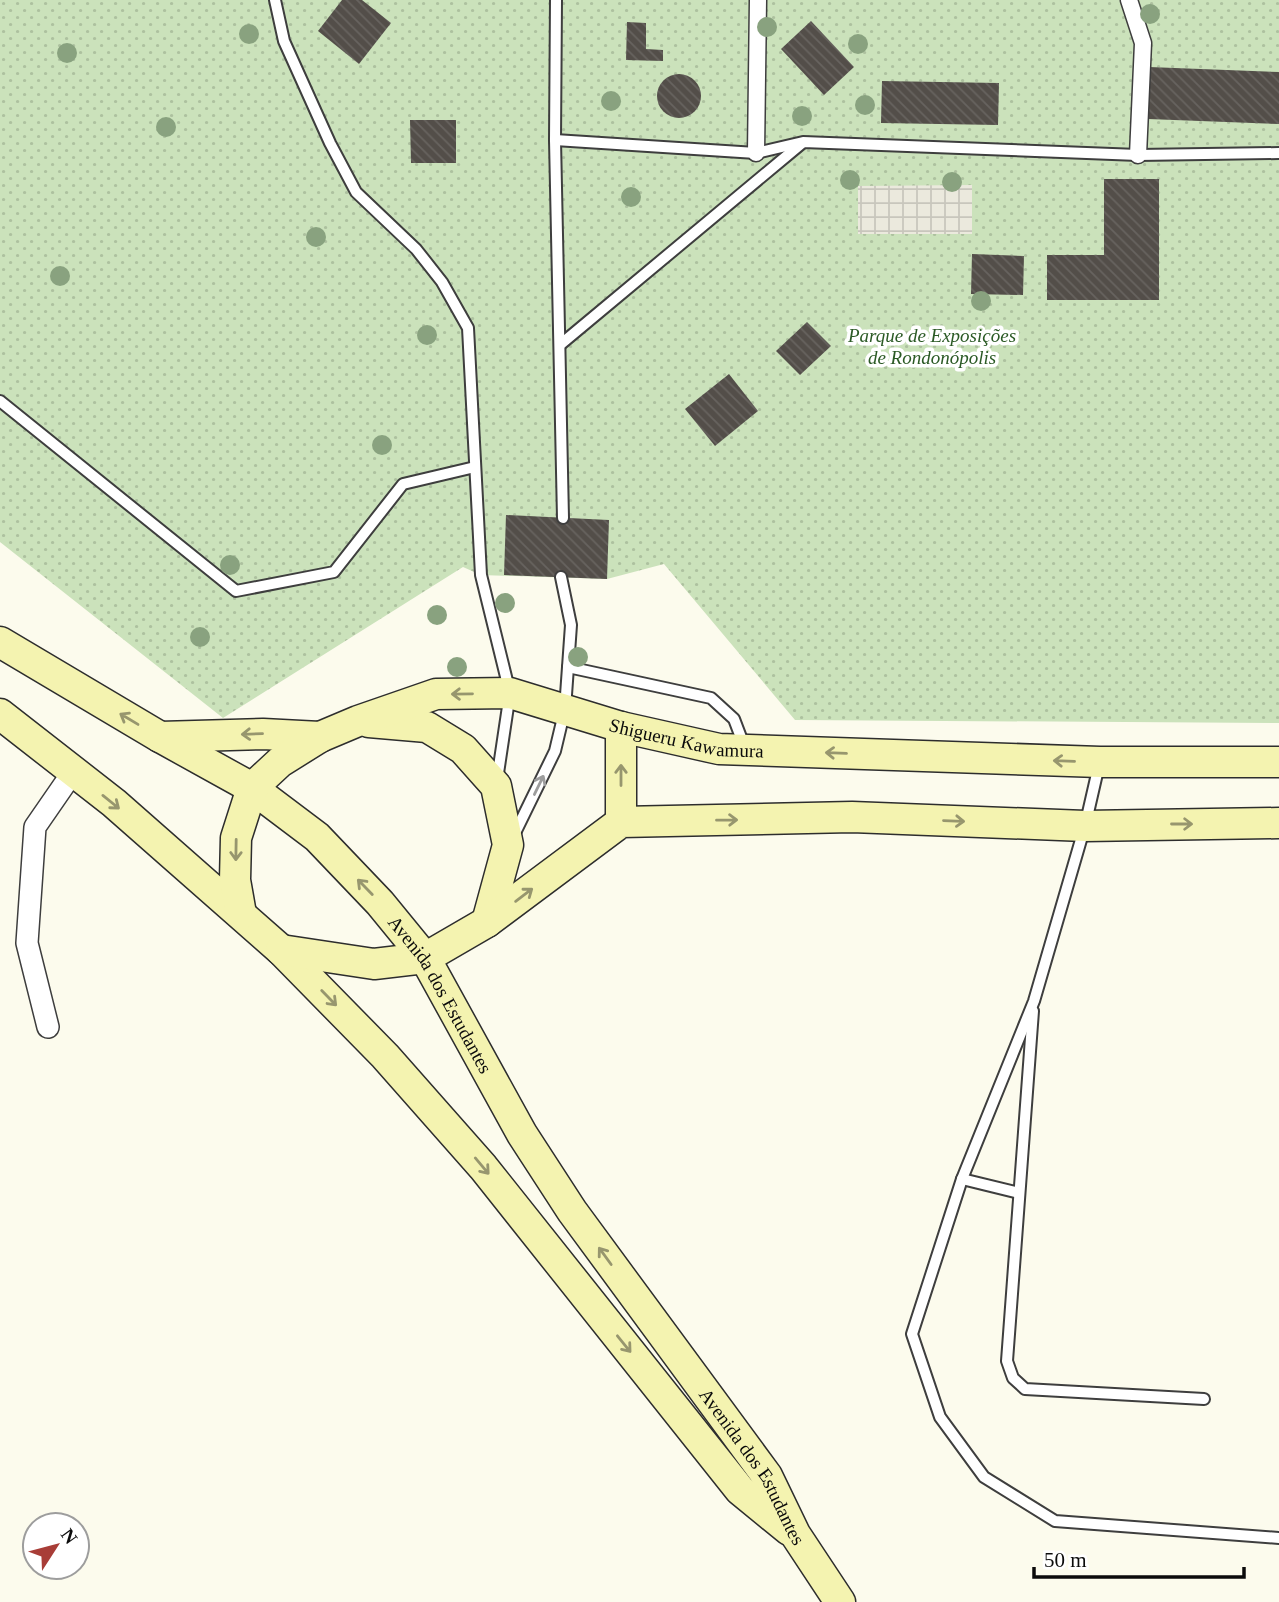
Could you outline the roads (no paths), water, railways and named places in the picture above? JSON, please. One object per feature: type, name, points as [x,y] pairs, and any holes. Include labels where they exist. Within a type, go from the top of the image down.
[{"type":"main road","name":"Avenida dos Estudantes","points":[[0,642],[252,789],[317,837],[380,902],[425,958],[522,1134],[572,1210],[767,1476],[794,1534]]},
{"type":"main road","name":"Shigueru Kawamura","points":[[241,914],[235,880],[236,838],[252,789],[280,762],[320,737],[436,694],[510,694],[621,727],[719,749],[1100,762],[1279,762]]},
{"type":"main road","name":"Avenida dos Estudantes","points":[[0,714],[114,803],[241,914],[281,950],[385,1056],[483,1167],[740,1490],[794,1534]]},
{"type":"main road","points":[[358,721],[427,727],[463,749],[496,786],[508,845],[487,922]]},
{"type":"main road","points":[[621,727],[621,822]]},
{"type":"main road","points":[[160,737],[263,734],[320,737]]},
{"type":"main road","points":[[281,950],[374,964],[425,958],[487,922],[621,822],[852,817],[1084,826],[1279,823]]},
{"type":"main road","points":[[794,1534],[840,1602]]},
{"type":"street","points":[[756,153],[758,0]]},
{"type":"street","points":[[1129,0],[1143,43],[1138,155]]},
{"type":"street","points":[[48,1027],[27,943],[35,827],[73,772]]},
{"type":"lane","points":[[275,0],[285,41],[330,143],[356,192],[416,249],[442,282],[468,328],[481,575],[510,694],[496,786]]},
{"type":"lane","points":[[556,0],[555,140],[563,518]]},
{"type":"lane","points":[[555,140],[756,153],[803,142],[1138,155],[1279,153]]},
{"type":"lane","points":[[561,344],[803,142]]},
{"type":"lane","points":[[0,401],[236,591],[334,572],[402,484],[475,467]]},
{"type":"lane","points":[[508,845],[555,751],[565,709],[571,625],[562,577]]},
{"type":"lane","points":[[568,667],[711,698],[734,719],[746,750]]},
{"type":"lane","points":[[1100,762],[1034,1001],[962,1179],[912,1334],[940,1417],[984,1477],[1055,1521],[1279,1538]]},
{"type":"lane","points":[[1034,1001],[1007,1362],[1013,1378],[1024,1389],[1204,1399]]},
{"type":"lane","points":[[962,1179],[1019,1193]]},
{"type":"park label","name":"Parque de Exposições de Rondonópolis","points":[[932,346]]}]
